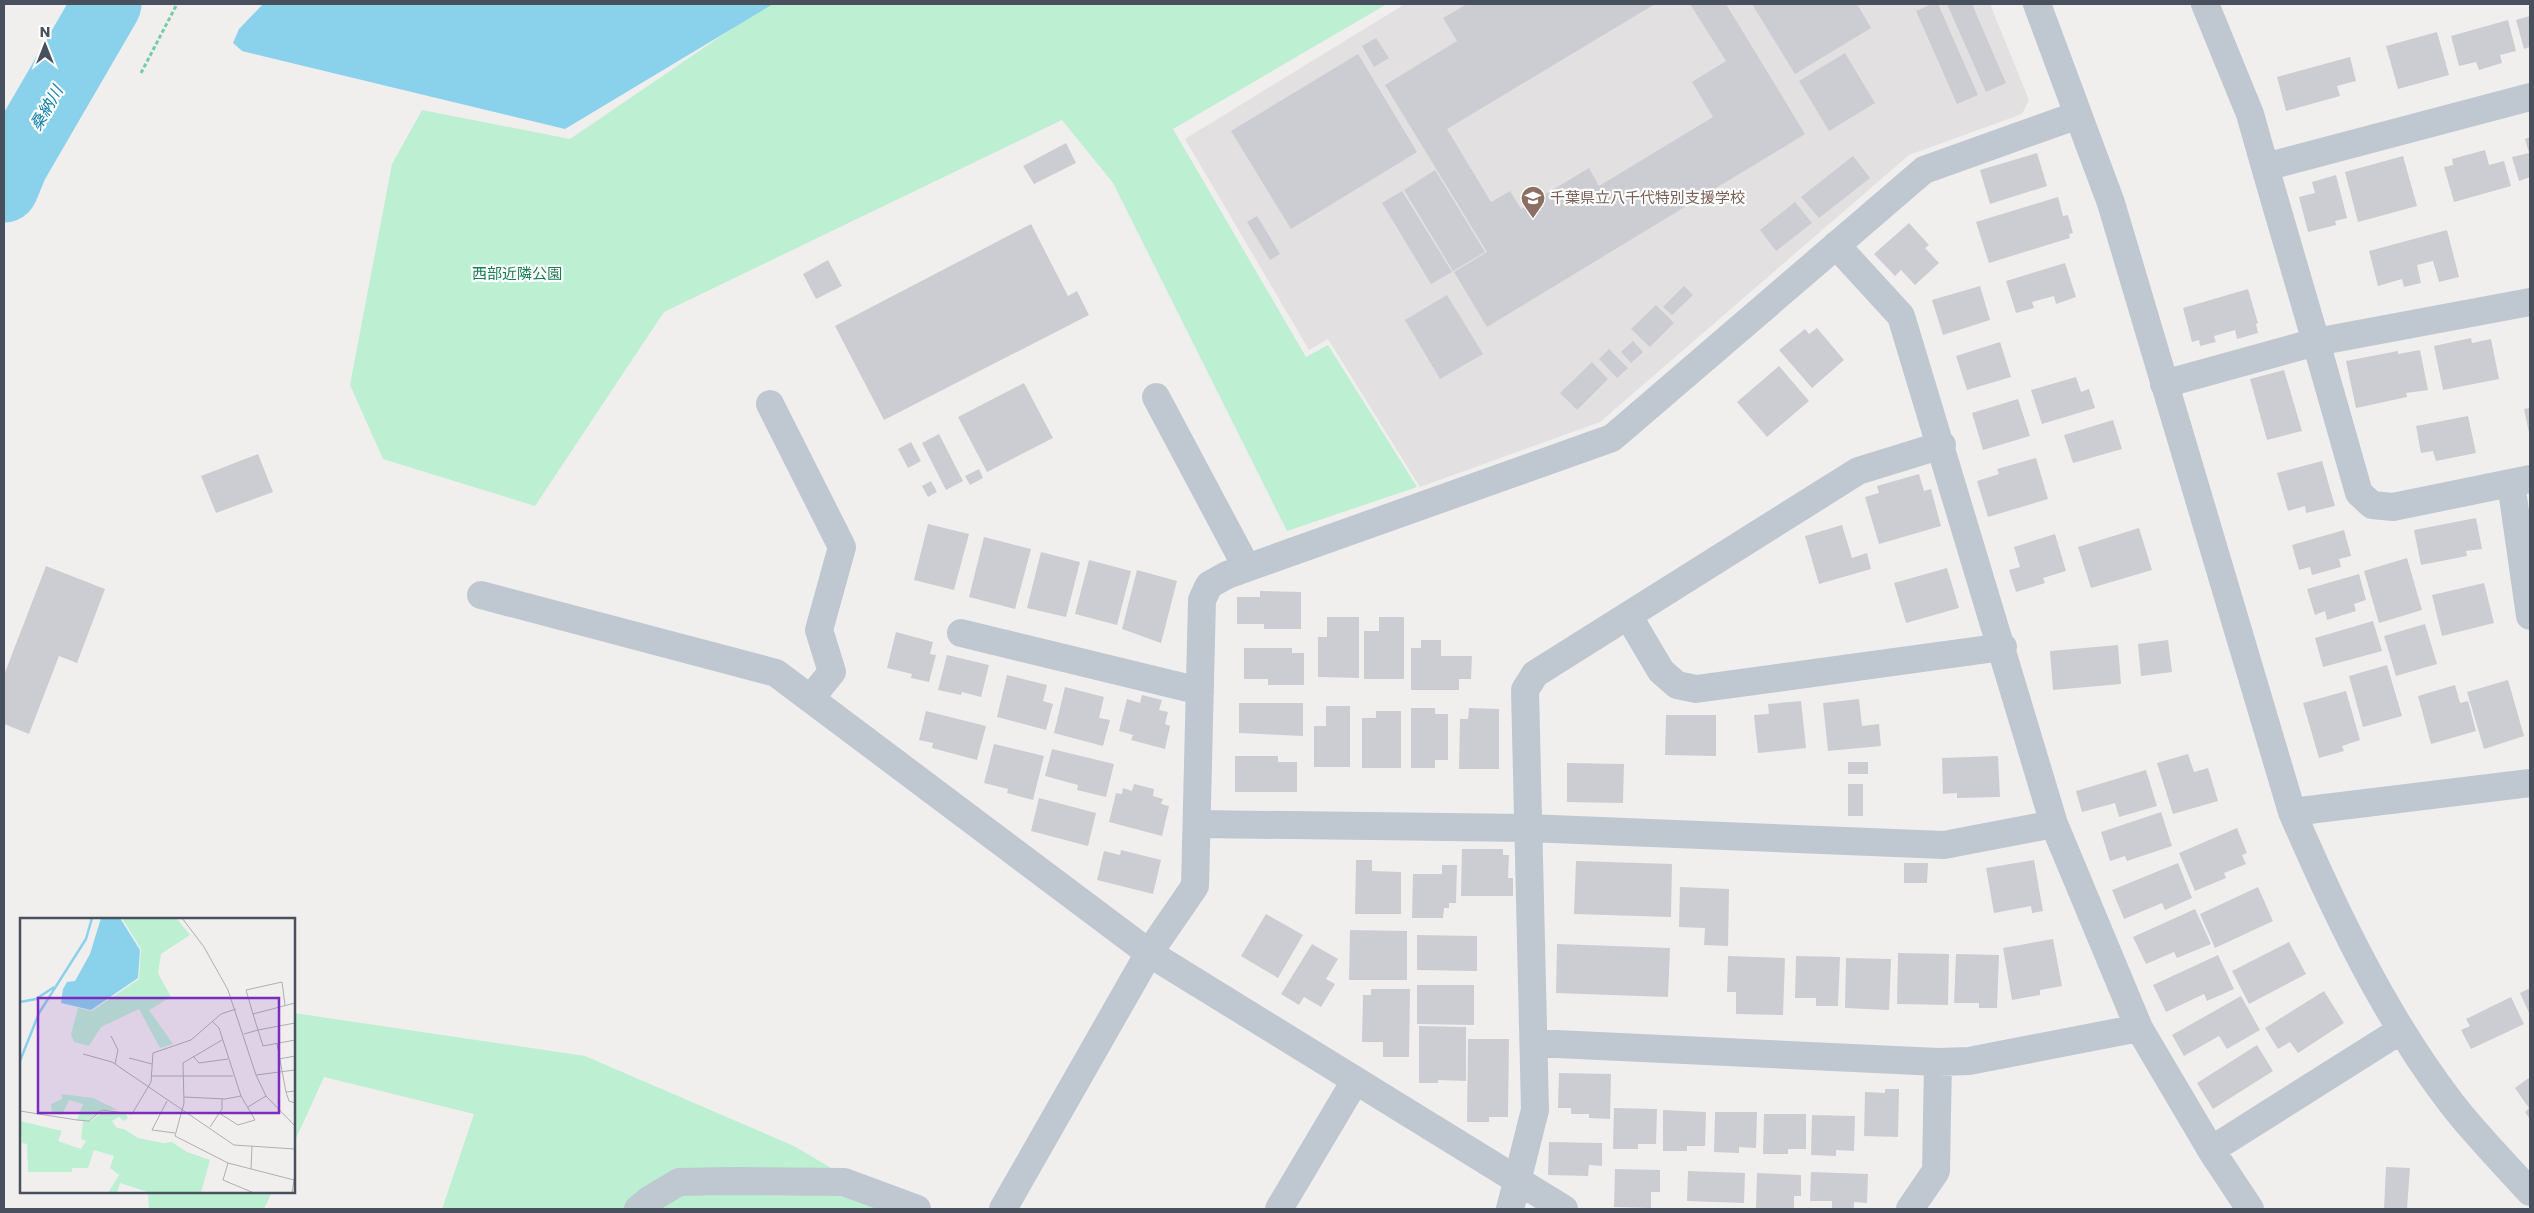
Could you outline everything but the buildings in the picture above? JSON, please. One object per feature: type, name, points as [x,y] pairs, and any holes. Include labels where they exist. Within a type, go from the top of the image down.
[{"type":"street","points":[[2037,4],[2111,203],[2292,812],[2324,885],[2401,1030],[2452,1105],[2530,1192]]},
{"type":"street","points":[[2205,4],[2250,114],[2359,493],[2372,505],[2393,507],[2521,481],[2530,616]]},
{"type":"street","points":[[2265,167],[2530,97]]},
{"type":"street","points":[[1003,1209],[1150,953],[1196,886],[1199,824],[1202,600],[1209,585],[1227,575],[1612,438],[1924,170],[2078,115]]},
{"type":"street","points":[[1836,245],[1901,316],[2003,647],[2054,824],[2139,1028],[2211,1150],[2250,1209]]},
{"type":"street","points":[[2164,384],[2316,342],[2530,302]]},
{"type":"street","points":[[1156,397],[1247,568]]},
{"type":"street","points":[[770,404],[842,547],[819,630],[832,672],[810,699]]},
{"type":"street","points":[[1510,1209],[1535,1110],[1535,1043],[1525,690],[1535,674],[1629,617],[1858,471],[1942,445]]},
{"type":"street","points":[[481,595],[776,673],[1150,953],[1564,1209]]},
{"type":"street","points":[[1629,617],[1661,671],[1677,685],[1696,689],[2003,647]]},
{"type":"street","points":[[961,633],[1200,691]]},
{"type":"street","points":[[2292,812],[2530,783]]},
{"type":"street","points":[[1199,824],[1528,828],[1944,845],[2054,824]]},
{"type":"street","points":[[1535,1043],[1938,1062],[1969,1061],[2139,1028]]},
{"type":"street","points":[[2211,1150],[2401,1030]]},
{"type":"street","points":[[1910,1209],[1936,1171],[1938,1062]]},
{"type":"street","points":[[1279,1209],[1356,1081]]},
{"type":"street","points":[[638,1209],[649,1200],[680,1182],[730,1181],[844,1182],[917,1209]]},
{"type":"path","points":[[142,73],[177,4]]},
{"type":"shaded area","name":"千葉県立八千代特別支援学校","points":[[1405,4],[1990,4],[2029,100],[2022,114],[1909,155],[1600,422],[1420,487],[1328,339],[1309,350],[1185,139]]},
{"type":"green space","name":"西部近隣公園","points":[[768,4],[1387,4],[1173,129],[1306,357],[1328,345],[1417,487],[1287,531],[1113,183],[1062,120],[664,312],[535,506],[383,459],[350,385],[392,164],[422,110],[570,139]]},
{"type":"green space","points":[[295,1013],[585,1056],[794,1146],[843,1175],[647,1191],[625,1209],[442,1209],[474,1114],[324,1077],[295,1141]]},
{"type":"green space","points":[[686,1192],[840,1195],[881,1209],[653,1209]]},
{"type":"green space","points":[[148,1193],[272,1193],[264,1209],[149,1209]]},
{"type":"water","points":[[263,4],[773,4],[565,129],[242,51],[233,43],[239,29]]},
{"type":"waterway","name":"桑納川","points":[[4,188],[14,164],[107,4]]},
{"type":"place","name":"千葉県立八千代特別支援学校","points":[[1533,219]]}]
